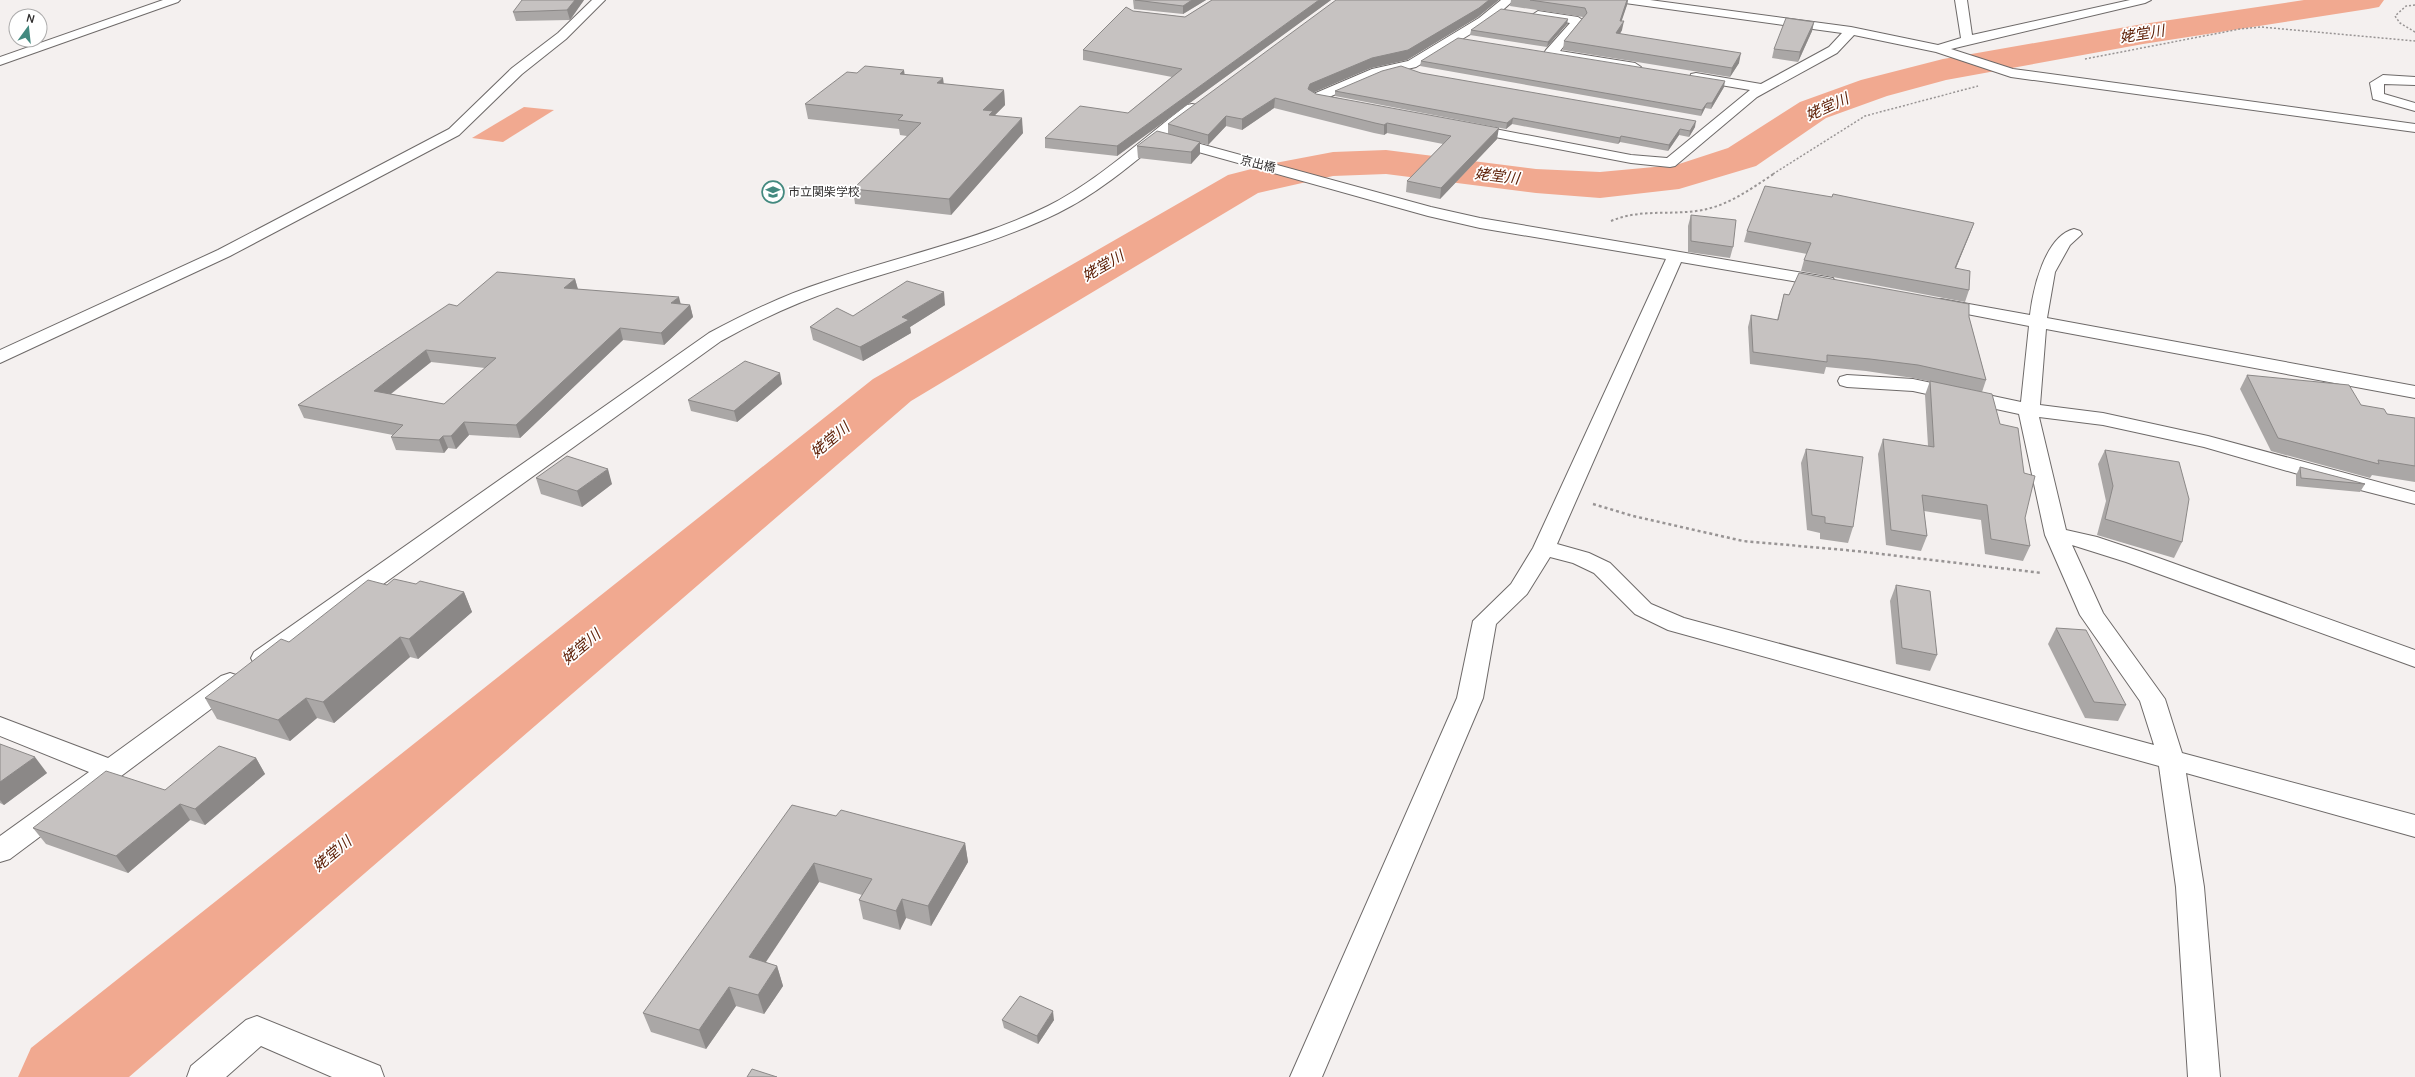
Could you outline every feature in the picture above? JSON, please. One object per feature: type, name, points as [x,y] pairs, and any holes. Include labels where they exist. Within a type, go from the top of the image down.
[{"type":"street","points":[[0,62],[174,0]]},
{"type":"street","points":[[0,357],[224,253],[454,132],[517,70],[562,36],[599,0]]},
{"type":"street","points":[[1625,0],[1851,31],[1945,51],[2017,74],[2415,128]]},
{"type":"street","points":[[1961,0],[1967,40]]},
{"type":"street","points":[[1945,51],[1967,40],[2146,0]]},
{"type":"street","points":[[1350,106],[1316,98],[1377,72],[1404,67],[1454,38],[1497,9],[1510,6]]},
{"type":"street","points":[[1526,14],[1578,21],[1552,53]]},
{"type":"street","points":[[1456,125],[1661,163],[1673,162],[1752,94],[1834,50],[1851,31]]},
{"type":"street","points":[[1454,38],[1477,42]]},
{"type":"street","points":[[1536,51],[1646,69]]},
{"type":"street","points":[[1404,67],[1421,73]]},
{"type":"street","points":[[1685,75],[1764,88]]},
{"type":"street","points":[[2415,82],[2383,79],[2377,83],[2378,96],[2415,106]]},
{"type":"street","points":[[0,851],[109,769],[715,337],[743,320],[793,298],[979,238],[1031,219],[1084,193],[1154,136],[1206,98]]},
{"type":"street","points":[[1700,122],[1716,125]]},
{"type":"street","name":"京出橋","points":[[1154,136],[1428,211],[1480,223],[1845,286]]},
{"type":"street","points":[[2074,234],[2063,242],[2047,272],[2039,323],[2029,416],[2056,535],[2092,614],[2152,699],[2171,760],[2190,887],[2204,1077]]},
{"type":"street","points":[[1306,1077],[1470,698],[1481,634],[1485,621],[1519,589],[1544,548],[1675,257]]},
{"type":"street","points":[[1923,300],[2039,323],[2415,392]]},
{"type":"street","points":[[1847,381],[1913,385],[2030,410],[2103,419],[2174,434],[2415,498]]},
{"type":"street","points":[[2056,535],[2089,542],[2126,554],[2415,659]]},
{"type":"street","points":[[1544,548],[1581,558],[1602,568],[1643,609],[1661,619],[2415,826]]},
{"type":"street","points":[[0,726],[109,769]]},
{"type":"street","points":[[203,1077],[257,1030],[368,1077]]},
{"type":"path","points":[[2415,5],[2406,6],[2395,16],[2400,23],[2415,32]]},
{"type":"path","points":[[2082,60],[2240,29],[2261,27],[2415,41]]},
{"type":"path","points":[[1596,243],[1607,223],[1621,216],[1702,211],[1727,204],[1864,116],[2017,74]]},
{"type":"path","points":[[1568,497],[1633,516],[1743,542],[1856,551],[2076,578]]},
{"type":"shaded area","points":[[524,107],[554,110],[503,142],[472,138]]},
{"type":"building","points":[[522,0],[575,0],[567,10],[513,12]]},
{"type":"building","points":[[1135,0],[1192,0],[1183,6]]},
{"type":"building","points":[[1212,0],[1319,0],[1117,146],[1045,138],[1080,106],[1128,113],[1182,69],[1083,50],[1126,7],[1133,11],[1185,17]]},
{"type":"building","points":[[1336,0],[1489,0],[1479,8],[1408,50],[1372,58],[1310,84],[1308,89],[1316,94],[1499,128],[1441,188],[1407,181],[1451,136],[1387,123],[1384,125],[1275,98],[1242,119],[1226,116],[1208,135],[1168,124]]},
{"type":"building","points":[[1530,0],[1627,0],[1620,21],[1624,21],[1616,33],[1741,53],[1732,68],[1564,41],[1587,13],[1585,8]]},
{"type":"building","points":[[1501,9],[1568,19],[1548,42],[1471,30]]},
{"type":"building","points":[[1786,18],[1814,22],[1800,52],[1774,49]]},
{"type":"building","points":[[1458,38],[1725,81],[1712,103],[1707,103],[1702,110],[1421,61]]},
{"type":"building","points":[[865,66],[904,70],[900,74],[943,78],[937,83],[1004,90],[983,110],[993,111],[989,115],[1022,118],[949,199],[853,189],[921,123],[898,120],[903,115],[805,104],[847,72],[857,73]]},
{"type":"building","points":[[1401,66],[1421,73],[1696,121],[1690,131],[1680,129],[1669,145],[1621,136],[1620,138],[1513,118],[1507,123],[1335,91],[1382,71]]},
{"type":"building","points":[[1157,131],[1200,142],[1191,152],[1137,146]]},
{"type":"building","points":[[1765,186],[1832,197],[1833,194],[1974,223],[1955,268],[1970,271],[1969,290],[1804,260],[1811,243],[1747,231]]},
{"type":"building","points":[[1691,215],[1736,220],[1733,247],[1691,241]]},
{"type":"building","points":[[497,272],[575,279],[564,288],[679,297],[671,303],[690,305],[661,333],[620,328],[516,425],[464,422],[451,436],[443,436],[439,440],[391,437],[403,425],[298,405],[449,304],[457,306]],"holes":[[[426,350],[496,358],[444,404],[374,391]]]},
{"type":"building","points":[[1799,273],[1969,304],[1969,317],[1986,380],[1918,365],[1870,359],[1827,355],[1827,362],[1753,352],[1751,315],[1778,320],[1784,294],[1789,295]]},
{"type":"building","points":[[907,281],[944,292],[902,317],[909,320],[860,347],[810,327],[837,308],[853,316]]},
{"type":"building","points":[[745,361],[780,373],[734,411],[688,400]]},
{"type":"building","points":[[2247,375],[2349,385],[2361,405],[2384,409],[2387,414],[2415,418],[2415,466],[2378,460],[2379,464],[2278,438]]},
{"type":"building","points":[[1930,381],[1992,394],[2000,424],[2018,428],[2024,473],[2035,476],[2025,518],[2030,546],[1991,539],[1987,505],[1922,495],[1927,536],[1891,530],[1883,439],[1934,447]]},
{"type":"building","points":[[1806,449],[1863,457],[1853,527],[1825,523],[1825,517],[1812,515]]},
{"type":"building","points":[[2105,450],[2179,462],[2189,499],[2182,542],[2105,519],[2113,486]]},
{"type":"building","points":[[567,456],[608,469],[577,491],[536,478]]},
{"type":"building","points":[[2300,467],[2365,484],[2301,478]]},
{"type":"building","points":[[394,579],[416,584],[420,581],[464,592],[409,639],[400,637],[323,702],[306,698],[278,720],[205,698],[281,639],[289,642],[368,580],[387,585]]},
{"type":"building","points":[[1896,585],[1930,591],[1937,655],[1902,648]]},
{"type":"building","points":[[2056,628],[2086,630],[2126,705],[2094,702]]},
{"type":"building","points":[[0,744],[35,757],[0,782]]},
{"type":"building","points":[[219,746],[256,758],[195,809],[180,804],[116,856],[33,828],[106,771],[165,790]]},
{"type":"building","points":[[792,805],[836,816],[841,810],[965,843],[928,906],[902,899],[896,911],[859,900],[872,879],[814,863],[749,957],[777,966],[758,995],[729,987],[699,1030],[643,1013]]},
{"type":"building","points":[[1020,996],[1053,1011],[1037,1036],[1002,1020]]},
{"type":"building","points":[[752,1069],[777,1077],[747,1077]]},
{"type":"waterway","name":"姥堂川","points":[[63,1077],[892,390],[1243,184],[1275,175],[1333,164],[1386,162],[1536,181],[1600,185],[1625,184],[1679,177],[1718,166],[1742,157],[1813,110],[1874,88],[1943,70],[2143,34],[2368,0]]},
{"type":"place","name":"市立関柴学校","points":[[773,192]]}]
